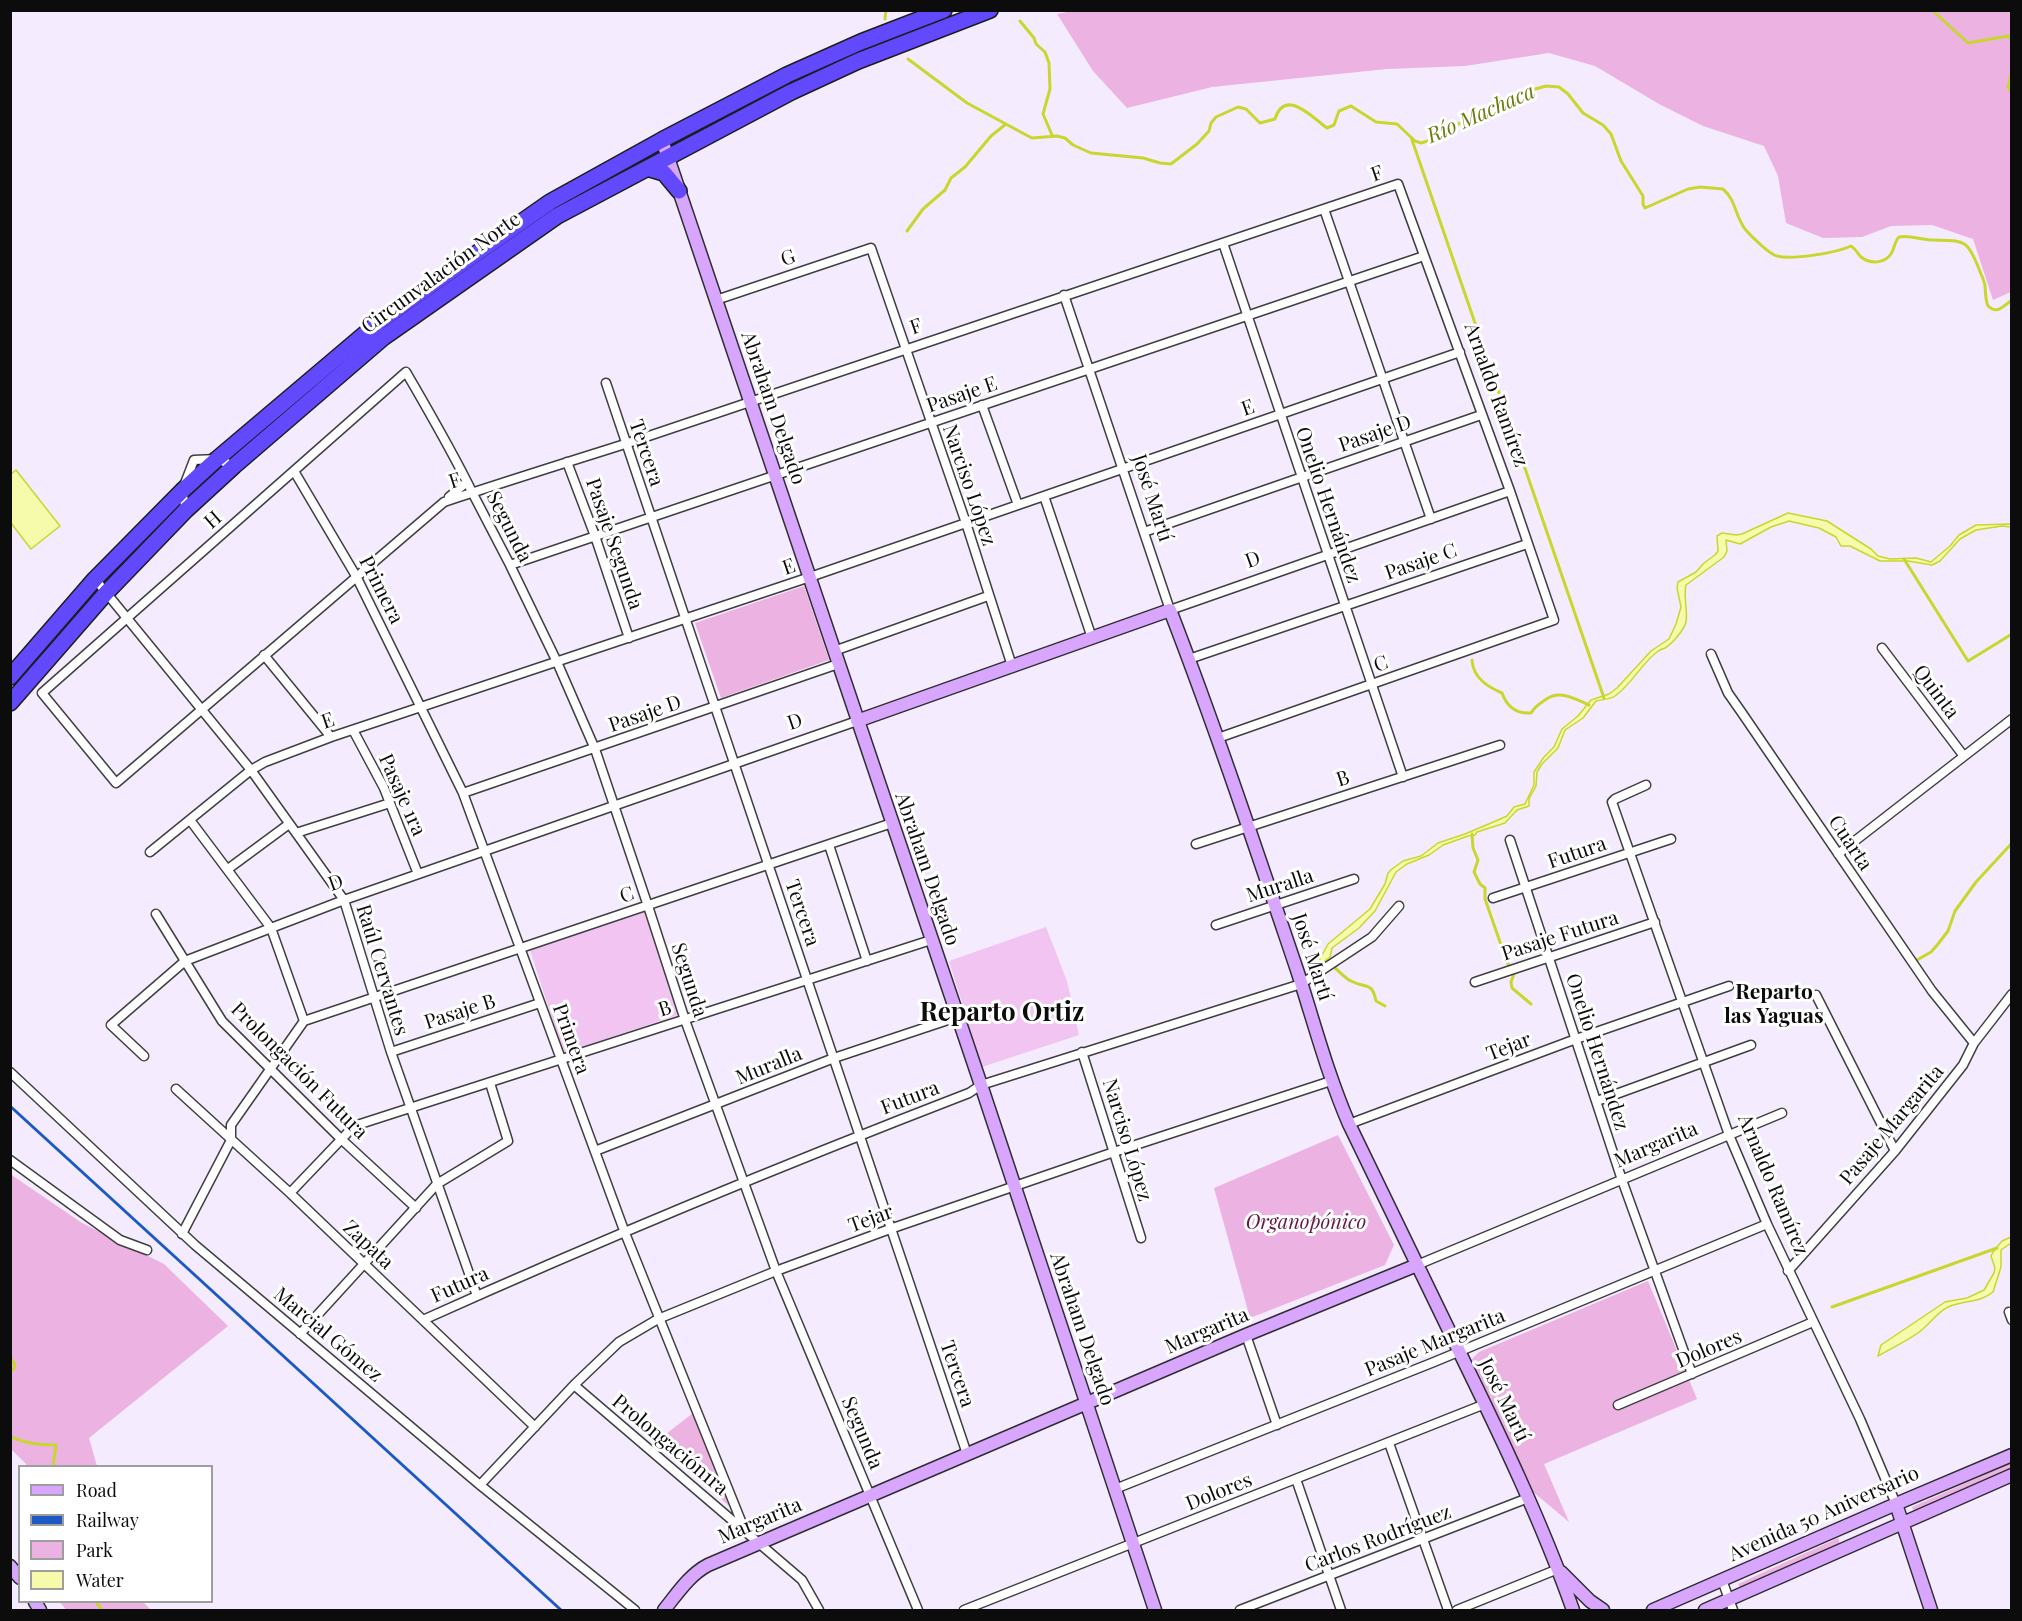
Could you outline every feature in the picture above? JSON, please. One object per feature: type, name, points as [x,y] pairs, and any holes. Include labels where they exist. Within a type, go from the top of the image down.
[{"type":"highway","name":"Circunvalación Norte","points":[[10,677],[95,579],[182,491],[380,321],[550,202],[662,140],[788,75],[861,42],[944,10]]},
{"type":"highway","name":"Circunvalación Norte","points":[[10,703],[106,592],[186,510],[384,337],[557,216],[668,156],[791,92],[858,62],[990,10]]},
{"type":"highway","points":[[647,168],[664,173],[679,191]]},
{"type":"street","name":"Abraham Delgado","points":[[662,140],[981,1085],[1155,1611]]},
{"type":"street","name":"F","points":[[444,502],[625,444],[1398,184]]},
{"type":"street","name":"Arnaldo Ramírez","points":[[1398,184],[1510,491],[1554,620]]},
{"type":"street","points":[[1324,209],[1431,519]]},
{"type":"street","name":"Onelio Hernández","points":[[1222,243],[1403,777]]},
{"type":"street","name":"G","points":[[716,300],[871,248]]},
{"type":"street","name":"Narciso López","points":[[871,248],[966,523],[1012,666]]},
{"type":"street","name":"Pasaje E","points":[[510,565],[1424,256]]},
{"type":"street","name":"José Martí","points":[[1064,295],[1170,610],[1249,827],[1331,1081],[1349,1124],[1528,1498],[1573,1611]]},
{"type":"street","name":"E","points":[[150,852],[251,770],[265,762],[331,737],[810,577],[1460,352]]},
{"type":"street","name":"H","points":[[116,783],[42,693],[406,372]]},
{"type":"street","name":"Segunda","points":[[406,372],[510,565],[557,662],[595,749],[684,1020],[776,1271],[918,1611]]},
{"type":"street","name":"Tercera","points":[[606,383],[967,1454]]},
{"type":"street","points":[[982,405],[1018,505]]},
{"type":"street","name":"Pasaje D","points":[[1143,532],[1481,415]]},
{"type":"street","points":[[217,459],[234,466]]},
{"type":"street","name":"Pasaje Segunda","points":[[567,462],[630,638]]},
{"type":"street","name":"Primera","points":[[294,471],[356,576],[463,793],[625,1233],[745,1531],[802,1580],[819,1611]]},
{"type":"street","name":"F","points":[[116,783],[467,482]]},
{"type":"street","points":[[182,491],[186,510]]},
{"type":"street","name":"D","points":[[144,1056],[111,1025],[185,961],[344,900],[1510,491]]},
{"type":"street","points":[[1044,496],[1092,638]]},
{"type":"street","name":"Pasaje C","points":[[1189,659],[1527,544]]},
{"type":"street","name":"Raúl Cervantes","points":[[95,579],[251,770],[344,900],[391,1052],[477,1296]]},
{"type":"street","points":[[834,651],[988,596]]},
{"type":"street","name":"C","points":[[1218,738],[1554,620]]},
{"type":"street","name":"Quinta","points":[[1882,648],[1963,755]]},
{"type":"street","name":"Cuarta","points":[[1711,654],[1728,693],[1932,991],[1974,1043]]},
{"type":"street","points":[[264,655],[331,737]]},
{"type":"street","name":"Pasaje D","points":[[463,793],[838,664]]},
{"type":"street","points":[[1838,854],[2012,718]]},
{"type":"street","name":"Pasaje 1ra","points":[[353,730],[390,803],[418,874]]},
{"type":"street","name":"B","points":[[1196,844],[1500,745]]},
{"type":"street","name":"Arnaldo Ramírez","points":[[1646,785],[1612,802],[1730,1135],[1788,1271],[1860,1419],[1896,1504],[1931,1611]]},
{"type":"street","points":[[296,833],[390,803]]},
{"type":"street","points":[[182,1234],[231,1140],[231,1125],[304,1021],[271,928],[190,820]]},
{"type":"street","points":[[228,869],[289,824]]},
{"type":"street","name":"C","points":[[304,1021],[892,824]]},
{"type":"street","name":"Futura","points":[[1493,898],[1671,838]]},
{"type":"street","name":"Onelio Hernández","points":[[1510,840],[1622,1180],[1692,1374]]},
{"type":"street","points":[[829,845],[867,961]]},
{"type":"street","name":"Muralla","points":[[1216,925],[1354,879]]},
{"type":"street","name":"Futura","points":[[423,1320],[859,1135],[969,1093],[981,1085],[1301,984],[1372,938],[1399,906]]},
{"type":"street","name":"Prolongación Futura","points":[[156,914],[222,1021],[340,1138],[416,1208]]},
{"type":"street","name":"Pasaje Futura","points":[[1475,982],[1655,922]]},
{"type":"street","name":"B","points":[[290,1193],[340,1138],[354,1126],[931,940]]},
{"type":"street","name":"Tejar","points":[[1349,1124],[1576,1039],[1729,986]]},
{"type":"street","name":"Pasaje Margarita","points":[[1788,1271],[1895,1151],[1963,1065],[1974,1043],[2012,994]]},
{"type":"street","points":[[1816,995],[1895,1151]]},
{"type":"street","name":"Pasaje B","points":[[391,1052],[540,1003]]},
{"type":"street","name":"Muralla","points":[[595,1151],[834,1058],[957,1017]]},
{"type":"street","points":[[1597,1101],[1751,1046]]},
{"type":"street","name":"Narciso López","points":[[1082,1052],[1141,1238]]},
{"type":"street","name":"Marcial Gómez","points":[[10,1072],[182,1234],[480,1485],[635,1611]]},
{"type":"street","name":"Tejar","points":[[480,1485],[574,1385],[619,1342],[658,1319],[776,1271],[890,1229],[1331,1081]]},
{"type":"street","points":[[300,1334],[437,1184],[508,1141],[490,1083]]},
{"type":"street","name":"Zapata","points":[[176,1089],[290,1193],[535,1427]]},
{"type":"street","name":"Margarita","points":[[664,1611],[699,1570],[758,1543],[1246,1335],[1782,1113]]},
{"type":"street","points":[[10,1160],[120,1240],[147,1250]]},
{"type":"street","name":"Pasaje Margarita","points":[[1115,1490],[1767,1224]]},
{"type":"street","name":"Dolores","points":[[1618,1405],[1813,1322]]},
{"type":"street","points":[[1246,1335],[1277,1425]]},
{"type":"street","name":"Prolongación1ra","points":[[574,1385],[745,1531]]},
{"type":"street","name":"Dolores","points":[[964,1611],[1485,1404]]},
{"type":"street","points":[[1389,1443],[1448,1611]]},
{"type":"street","name":"Avenida 50 Aniversario","points":[[1653,1611],[2012,1455]]},
{"type":"street","name":"Avenida 50 Aniversario","points":[[1705,1611],[1731,1605],[1902,1523],[2012,1475]]},
{"type":"street","points":[[1296,1479],[1341,1611]]},
{"type":"street","name":"Carlos Rodríguez","points":[[1240,1611],[1528,1498]]},
{"type":"street","points":[[1457,1611],[1558,1569],[1603,1611]]},
{"type":"street","points":[[1722,1580],[1731,1605]]},
{"type":"green space","points":[[1072,11],[2011,11],[2011,292],[1993,300],[1973,239],[1932,225],[1891,226],[1862,237],[1823,238],[1786,223],[1778,176],[1764,146],[1703,126],[1659,104],[1595,66],[1549,53],[1465,66],[1387,69],[1212,87],[1127,108],[1093,71],[1057,14]]},
{"type":"green space","points":[[804,586],[829,660],[721,698],[695,623]]},
{"type":"green space","name":"Organopónico","points":[[1338,1135],[1394,1245],[1385,1265],[1250,1318],[1214,1188]]},
{"type":"green space","points":[[10,1174],[82,1223],[164,1264],[228,1326],[89,1438],[97,1465],[26,1465],[11,1449]]},
{"type":"green space","points":[[1648,1281],[1697,1399],[1544,1464],[1569,1522],[1532,1491],[1472,1359],[1479,1352]]},
{"type":"green space","points":[[693,1413],[729,1506],[657,1441]]},
{"type":"green space","points":[[2011,1463],[2011,1469],[1914,1512],[1912,1507]]},
{"type":"green space","points":[[1838,1538],[1840,1544],[1741,1589],[1738,1584]]},
{"type":"green space","points":[[61,1603],[144,1603],[151,1610],[66,1610]]},
{"type":"shaded area","points":[[645,912],[678,1015],[563,1053],[530,950]]},
{"type":"shaded area","points":[[1046,927],[1067,981],[1079,1035],[982,1067],[949,961]]},
{"type":"water","points":[[16,470],[60,526],[31,549],[11,523],[11,474]]},
{"type":"water","points":[[1788,513],[1827,521],[1871,549],[1878,556],[1890,559],[1916,558],[1931,562],[1959,535],[1976,525],[2011,524],[2011,527],[1976,530],[1960,539],[1940,561],[1932,565],[1908,561],[1880,561],[1850,546],[1841,546],[1836,537],[1819,528],[1789,521],[1771,527],[1740,544],[1726,540],[1727,551],[1724,557],[1686,585],[1686,622],[1680,633],[1668,646],[1651,657],[1621,691],[1610,698],[1596,701],[1583,718],[1565,730],[1558,748],[1537,772],[1536,786],[1529,799],[1529,806],[1517,810],[1505,823],[1443,845],[1396,872],[1375,911],[1359,928],[1332,948],[1330,957],[1314,969],[1310,969],[1310,966],[1320,959],[1328,944],[1370,909],[1392,869],[1403,861],[1421,856],[1438,843],[1507,816],[1514,807],[1525,804],[1534,785],[1534,772],[1554,747],[1562,729],[1578,716],[1591,700],[1609,694],[1617,688],[1651,651],[1669,639],[1681,607],[1678,582],[1696,572],[1715,555],[1718,551],[1717,536],[1722,533],[1742,534]]},
{"type":"water","points":[[2011,1237],[2011,1243],[2001,1250],[2001,1267],[1993,1292],[1983,1298],[1945,1309],[1908,1340],[1878,1356],[1881,1345],[1945,1302],[1967,1298],[1984,1290],[1994,1273],[1995,1268],[1991,1256],[1993,1252],[2002,1241]]},
{"type":"waterway","name":"Río Machaca","points":[[885,19],[886,10]]},
{"type":"waterway","points":[[1932,10],[1968,43],[2008,36],[2012,41]]},
{"type":"waterway","points":[[1020,21],[1036,44],[1045,52],[1049,63],[1050,89],[1043,114],[1052,135]]},
{"type":"waterway","name":"Río Machaca","points":[[908,59],[967,103],[1032,138],[1057,136],[1091,153],[1143,158],[1171,164],[1197,144],[1209,131],[1216,117],[1238,107],[1246,109],[1260,123],[1275,119],[1280,110],[1292,105],[1307,112],[1327,128],[1334,125],[1339,111],[1351,106],[1376,122],[1397,124],[1415,141],[1421,143],[1431,140],[1460,123],[1493,113],[1514,97],[1525,92],[1546,86],[1559,87],[1568,94],[1583,113],[1603,125],[1611,134],[1621,161],[1643,196],[1645,208],[1688,189],[1700,187],[1723,189],[1731,198],[1748,232],[1770,252],[1784,257],[1814,255],[1851,246],[1861,257],[1877,262],[1888,257],[1899,237],[1958,241],[1967,246],[1975,259],[1984,282],[1988,306],[1998,310],[2012,300]]},
{"type":"waterway","points":[[2012,71],[2008,87],[2012,93]]},
{"type":"waterway","points":[[907,231],[923,209],[945,190],[951,178],[965,167],[991,136],[1006,124]]},
{"type":"waterway","points":[[1411,137],[1604,698]]},
{"type":"waterway","points":[[1904,559],[1968,661],[2012,634]]},
{"type":"waterway","points":[[1472,660],[1478,677],[1502,693],[1509,706],[1517,711],[1531,713],[1539,704],[1556,695],[1567,696],[1589,705]]},
{"type":"waterway","points":[[1472,834],[1473,848],[1478,860],[1474,872],[1480,884],[1485,888],[1485,899],[1507,962],[1514,974],[1511,982],[1512,988],[1531,1004]]},
{"type":"waterway","points":[[1917,960],[1931,952],[1938,944],[1948,931],[1955,911],[1976,882],[2012,843]]},
{"type":"waterway","points":[[1335,968],[1351,981],[1368,986],[1373,991],[1376,1001],[1385,1006]]},
{"type":"waterway","points":[[1832,1307],[1997,1248]]},
{"type":"waterway","points":[[10,1358],[15,1364],[14,1369],[10,1371]]},
{"type":"waterway","points":[[10,1436],[32,1443],[56,1445],[53,1465]]},
{"type":"waterway","points":[[97,1603],[102,1610]]},
{"type":"railway","points":[[10,1106],[561,1610]]},
{"type":"district","name":"Reparto las Yaguas","points":[[1774,1004]]},
{"type":"district","name":"Reparto Ortiz","points":[[1002,1013]]}]
